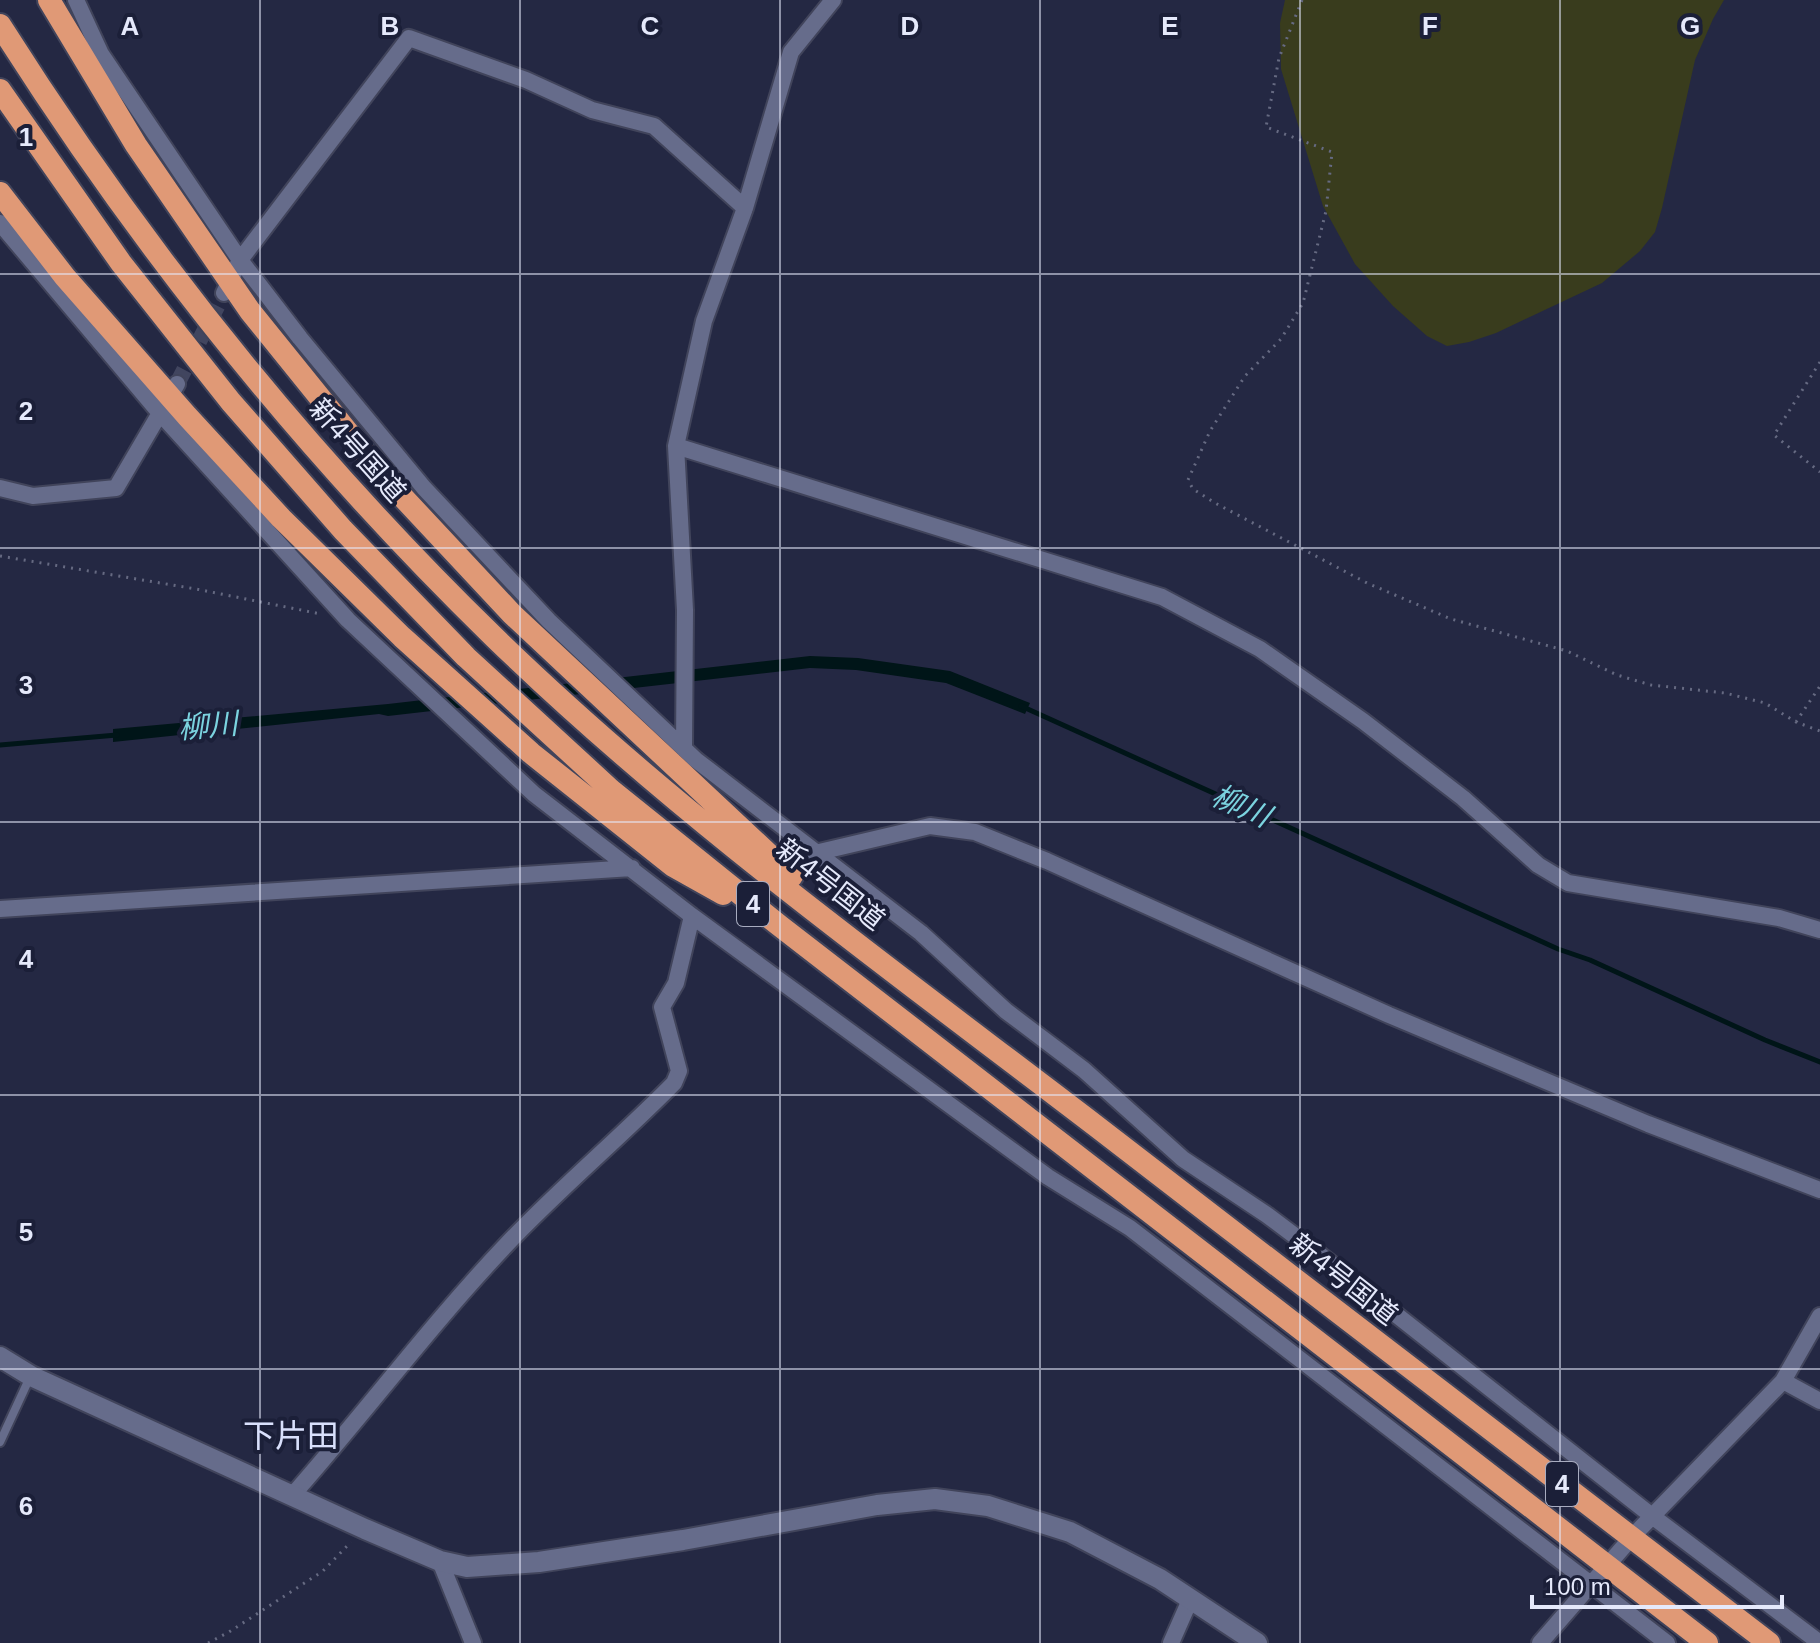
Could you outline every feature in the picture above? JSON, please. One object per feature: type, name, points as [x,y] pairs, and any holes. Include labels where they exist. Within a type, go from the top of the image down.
[{"type":"highway","points":[[49,0],[226,287],[250,311],[384,477],[512,614],[877,958]]},
{"type":"highway","name":"新4号国道","points":[[0,25],[115,197],[257,383],[372,510],[494,637],[690,813],[1769,1643]]},
{"type":"highway","name":"4","points":[[0,90],[176,336],[343,530],[466,657],[611,790],[780,926],[1707,1643]]},
{"type":"highway","points":[[0,193],[65,277],[169,397],[281,518],[380,616],[531,753],[673,866],[780,926]]},
{"type":"street","points":[[78,0],[101,54],[240,260],[424,488],[549,621],[684,749],[921,933],[1006,1011],[1084,1070],[1183,1159],[1267,1215],[1328,1261],[1652,1516],[1820,1643]]},
{"type":"street","points":[[684,749],[685,596],[676,446],[704,321],[745,208],[791,52],[833,0]]},
{"type":"street","points":[[226,287],[240,260],[409,38],[526,80],[592,110],[654,126],[745,208]]},
{"type":"street","points":[[0,223],[169,397],[348,620],[534,794],[692,916],[1048,1177],[1130,1228],[1667,1643]]},
{"type":"street","points":[[0,488],[33,496],[116,488],[169,397]]},
{"type":"street","points":[[676,446],[1162,597],[1260,649],[1363,721],[1463,798],[1538,865],[1568,883],[1779,918],[1820,930]]},
{"type":"street","points":[[815,853],[930,826],[975,832],[1047,861],[1389,1015],[1648,1124],[1820,1190]]},
{"type":"street","points":[[0,909],[632,868]]},
{"type":"street","points":[[290,1495],[344,1437],[441,1317],[506,1245],[674,1083],[679,1071],[662,1007],[676,983],[692,916]]},
{"type":"street","points":[[1540,1643],[1632,1537],[1783,1381],[1820,1316]]},
{"type":"street","points":[[0,1357],[31,1376],[440,1561],[467,1567],[539,1562],[877,1505],[935,1499],[988,1506],[1070,1532],[1160,1579],[1257,1643]]},
{"type":"street","points":[[1783,1381],[1820,1401]]},
{"type":"street","points":[[440,1561],[473,1643]]},
{"type":"street","points":[[1171,1643],[1190,1600]]},
{"type":"lane","points":[[0,1442],[31,1376]]},
{"type":"path","points":[[1302,0],[1279,58],[1266,127],[1332,152],[1326,211],[1303,303],[1281,339],[1245,376],[1210,431],[1188,480],[1193,489],[1367,583],[1451,619],[1567,651],[1617,675],[1651,685],[1725,693],[1765,703],[1796,722],[1820,731]]},
{"type":"path","points":[[1820,362],[1774,435],[1820,472]]},
{"type":"path","points":[[0,556],[196,589],[348,620]]},
{"type":"path","points":[[1796,722],[1820,686]]},
{"type":"path","points":[[208,1643],[323,1571],[365,1529]]},
{"type":"green space","points":[[1285,0],[1724,0],[1695,60],[1662,208],[1655,232],[1640,251],[1602,283],[1496,333],[1447,346],[1427,336],[1393,306],[1355,264],[1323,206],[1281,69],[1280,23]]},
{"type":"water","points":[[810,656],[858,658],[950,671],[1030,703],[1025,714],[946,683],[856,670],[810,668],[388,716],[379,714],[113,742],[113,729],[388,704]]},
{"type":"waterway","name":"柳川","points":[[1021,706],[1558,949],[1590,960],[1820,1062]]},
{"type":"waterway","name":"柳川","points":[[0,745],[117,735]]},
{"type":"tunnel","points":[[177,384],[224,293]]},
{"type":"district","name":"下片田","points":[[291,1436]]}]
